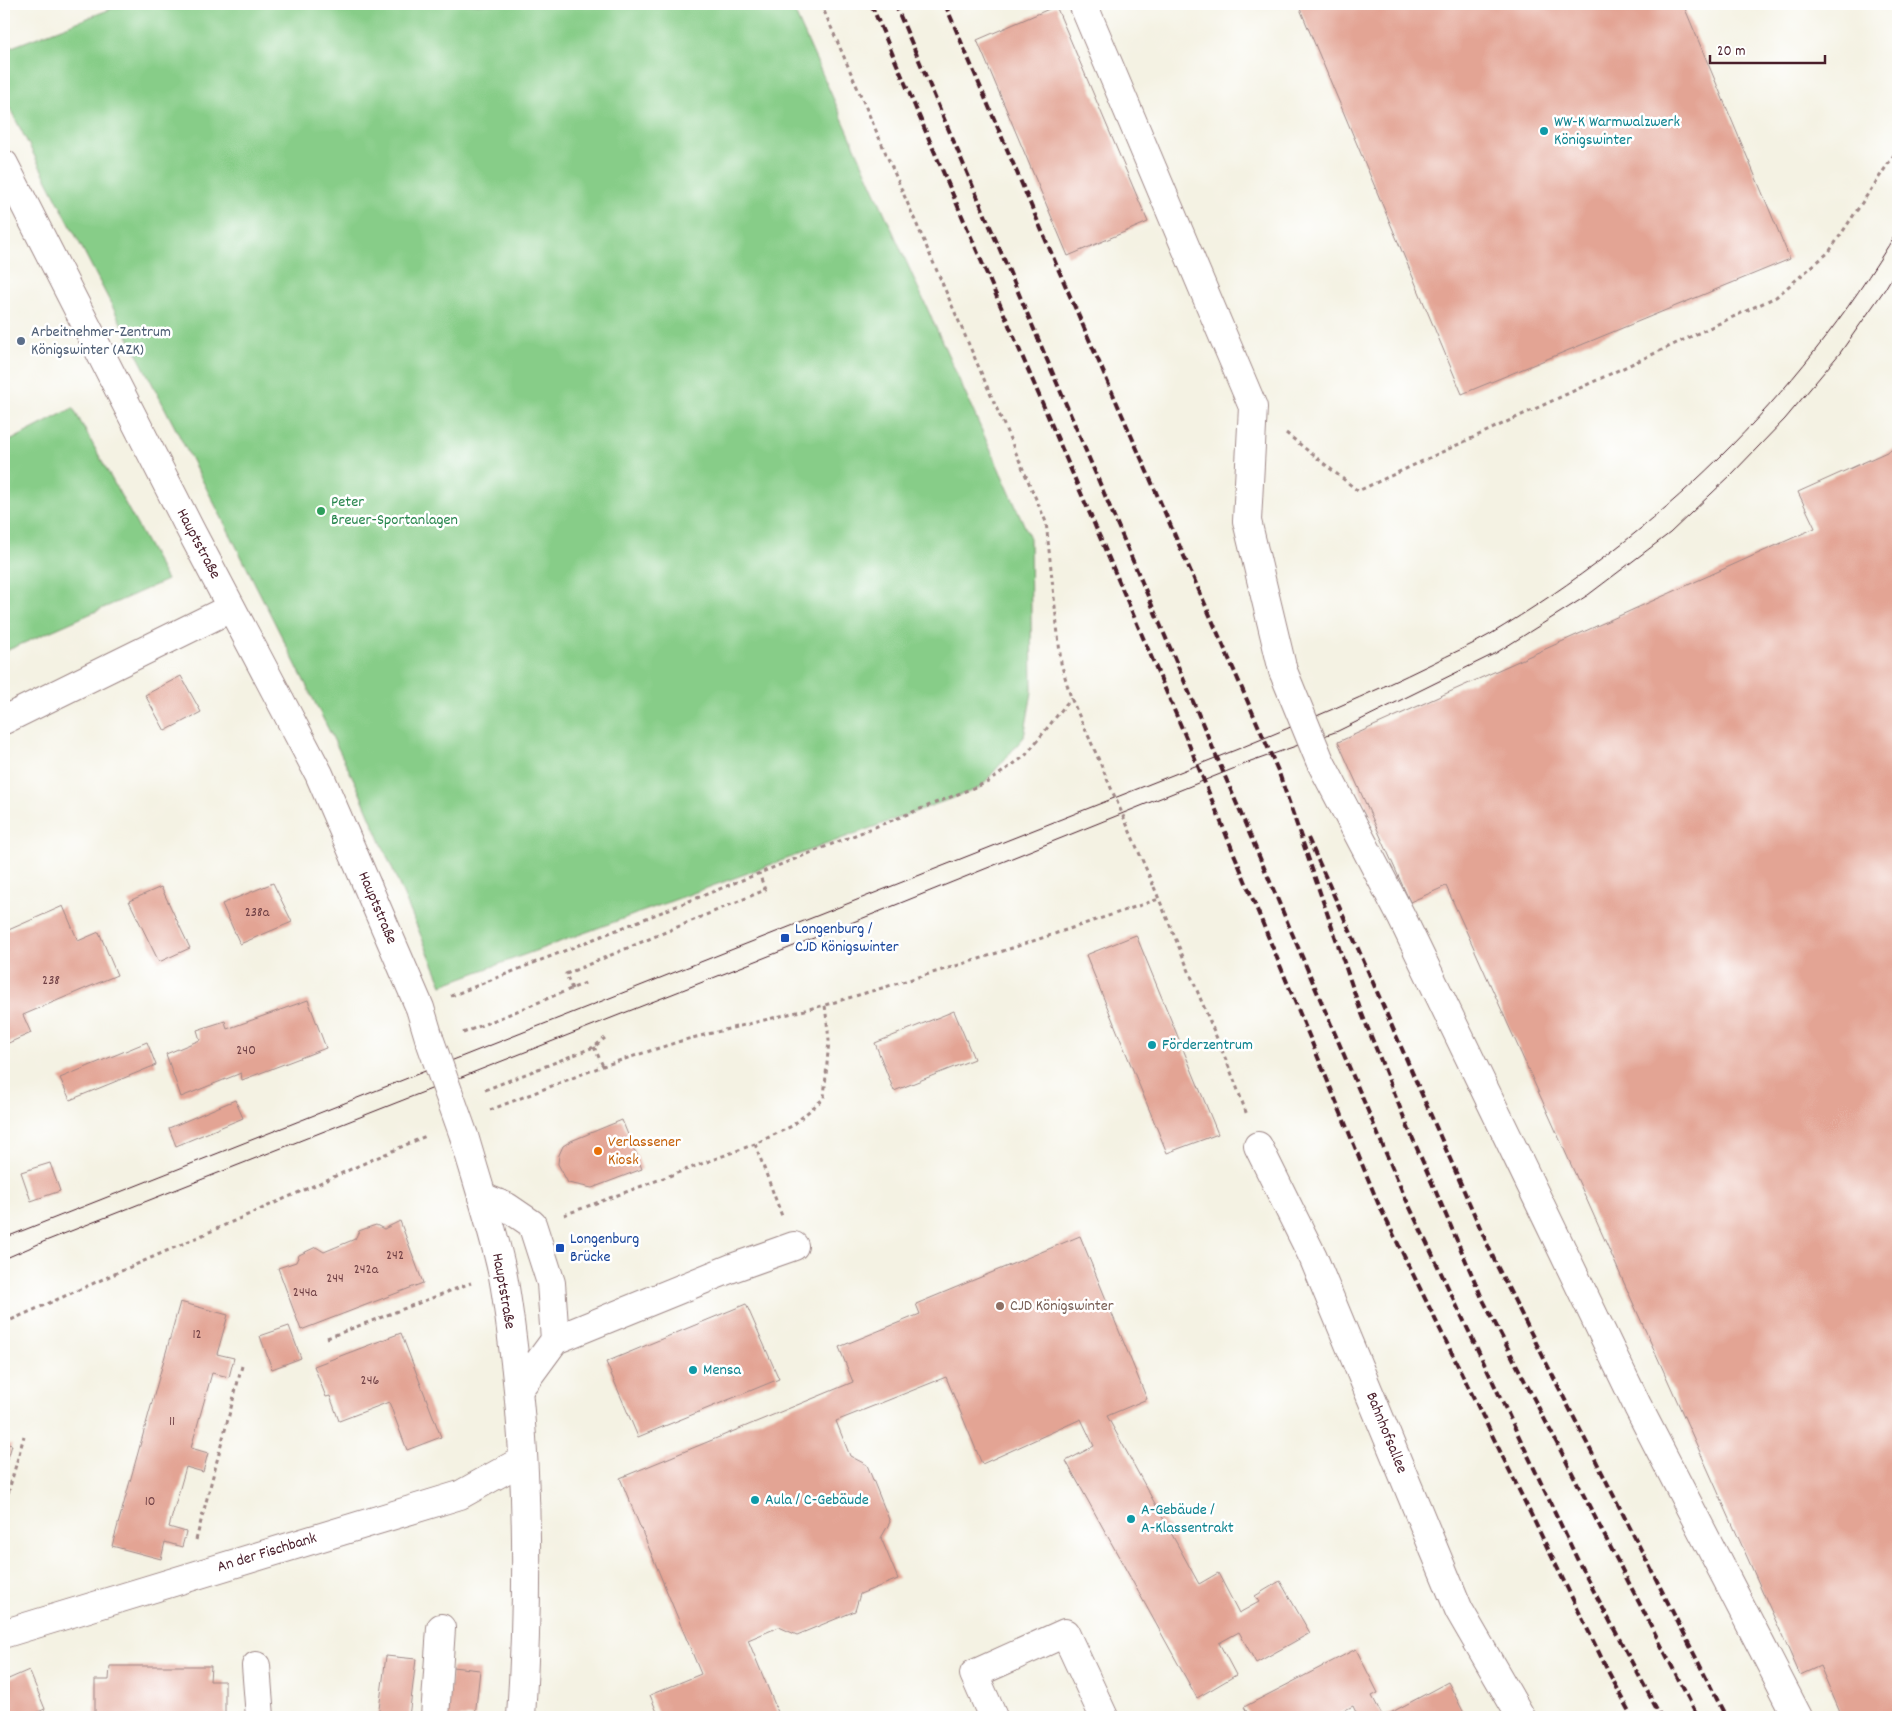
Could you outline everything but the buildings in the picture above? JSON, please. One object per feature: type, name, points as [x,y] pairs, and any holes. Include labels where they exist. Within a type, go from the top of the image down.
[{"type":"main road","points":[[1084,4],[1253,406],[1247,521],[1283,671],[1320,761],[1405,925],[1638,1407],[1798,1717]]},
{"type":"main road","name":"Hauptstraße","points":[[4,164],[319,774],[420,1008],[464,1136],[502,1271],[519,1390],[524,1460],[526,1631],[521,1717]]},
{"type":"main road","points":[[4,720],[232,608]]},
{"type":"main road","name":"Bahnhofsallee","points":[[1258,1146],[1313,1257],[1459,1610],[1521,1717]]},
{"type":"main road","points":[[482,1197],[507,1207],[532,1224],[551,1283],[555,1340]]},
{"type":"main road","points":[[519,1390],[555,1340],[732,1268],[794,1246]]},
{"type":"main road","name":"An der Fischbank","points":[[6,1633],[460,1495],[524,1460]]},
{"type":"main road","points":[[435,1717],[441,1628]]},
{"type":"main road","points":[[994,1717],[974,1674],[1065,1633],[1104,1717]]},
{"type":"main road","points":[[256,1666],[260,1717]]},
{"type":"path","points":[[821,4],[1046,522],[1061,663],[1071,698],[1154,887],[1234,1077],[1258,1146]]},
{"type":"path","points":[[1253,406],[1358,491],[1776,297],[1829,252],[1898,149]]},
{"type":"path","points":[[420,1008],[988,782],[1025,756],[1071,698]]},
{"type":"path","points":[[572,989],[566,974],[765,890],[759,873]]},
{"type":"path","points":[[484,1113],[603,1066],[684,1040],[825,1005],[988,956],[1159,899]]},
{"type":"path","points":[[463,1033],[588,982]]},
{"type":"path","points":[[532,1224],[569,1214],[755,1144],[792,1126],[824,1098],[829,1040],[825,1005]]},
{"type":"path","points":[[487,1096],[484,1089],[594,1047],[605,1038]]},
{"type":"path","points":[[594,1047],[603,1066]]},
{"type":"path","points":[[490,1102],[492,1109]]},
{"type":"path","points":[[4,1323],[433,1133]]},
{"type":"path","points":[[755,1144],[794,1246]]},
{"type":"path","points":[[327,1338],[502,1271]]},
{"type":"path","points":[[203,1572],[195,1538],[242,1366]]},
{"type":"path","points":[[4,1508],[24,1436]]},
{"type":"green space","points":[[124,4],[791,4],[1030,538],[1032,692],[1024,737],[980,788],[442,985],[356,784],[228,530],[4,97],[4,50]]},
{"type":"green space","points":[[73,408],[167,580],[8,650],[4,655],[4,444]]},
{"type":"tram line","points":[[4,1238],[1238,749],[1383,687],[1482,639],[1551,595],[1610,553],[1666,507],[1719,458],[1769,406],[1815,351],[1858,292],[1898,230]]},
{"type":"tram line","points":[[4,1259],[789,948],[1245,764],[1338,731],[1496,653],[1588,595],[1670,533],[1731,475],[1785,419],[1840,353],[1885,289],[1898,267]]},
{"type":"railway","points":[[871,4],[1190,747],[1378,1203],[1609,1673],[1633,1717]]},
{"type":"railway","points":[[895,4],[1403,1193],[1581,1567],[1661,1717]]},
{"type":"railway","points":[[945,4],[1056,264],[1279,773],[1360,1009],[1409,1130],[1482,1298],[1698,1717]]},
{"type":"railway","points":[[1308,838],[1496,1264],[1726,1717]]},
{"type":"place","name":"WW-K Warmwalzwerk Königswinter","points":[[1544,131]]},
{"type":"place","name":"Arbeitnehmer-Zentrum Königswinter (AZK)","points":[[21,341]]},
{"type":"place","name":"Peter Breuer-Sportanlagen","points":[[321,511]]},
{"type":"place","name":"Longenburg / CJD Königswinter","points":[[785,938]]},
{"type":"place","name":"Förderzentrum","points":[[1152,1045]]},
{"type":"place","name":"Verlassener Kiosk","points":[[598,1151]]},
{"type":"place","name":"Longenburg Brücke","points":[[560,1248]]},
{"type":"place","name":"CJD Königswinter","points":[[1000,1306]]},
{"type":"place","name":"Mensa","points":[[693,1370]]},
{"type":"place","name":"Aula / C-Gebäude","points":[[755,1500]]},
{"type":"place","name":"A-Gebäude / A-Klassentrakt","points":[[1131,1519]]}]
